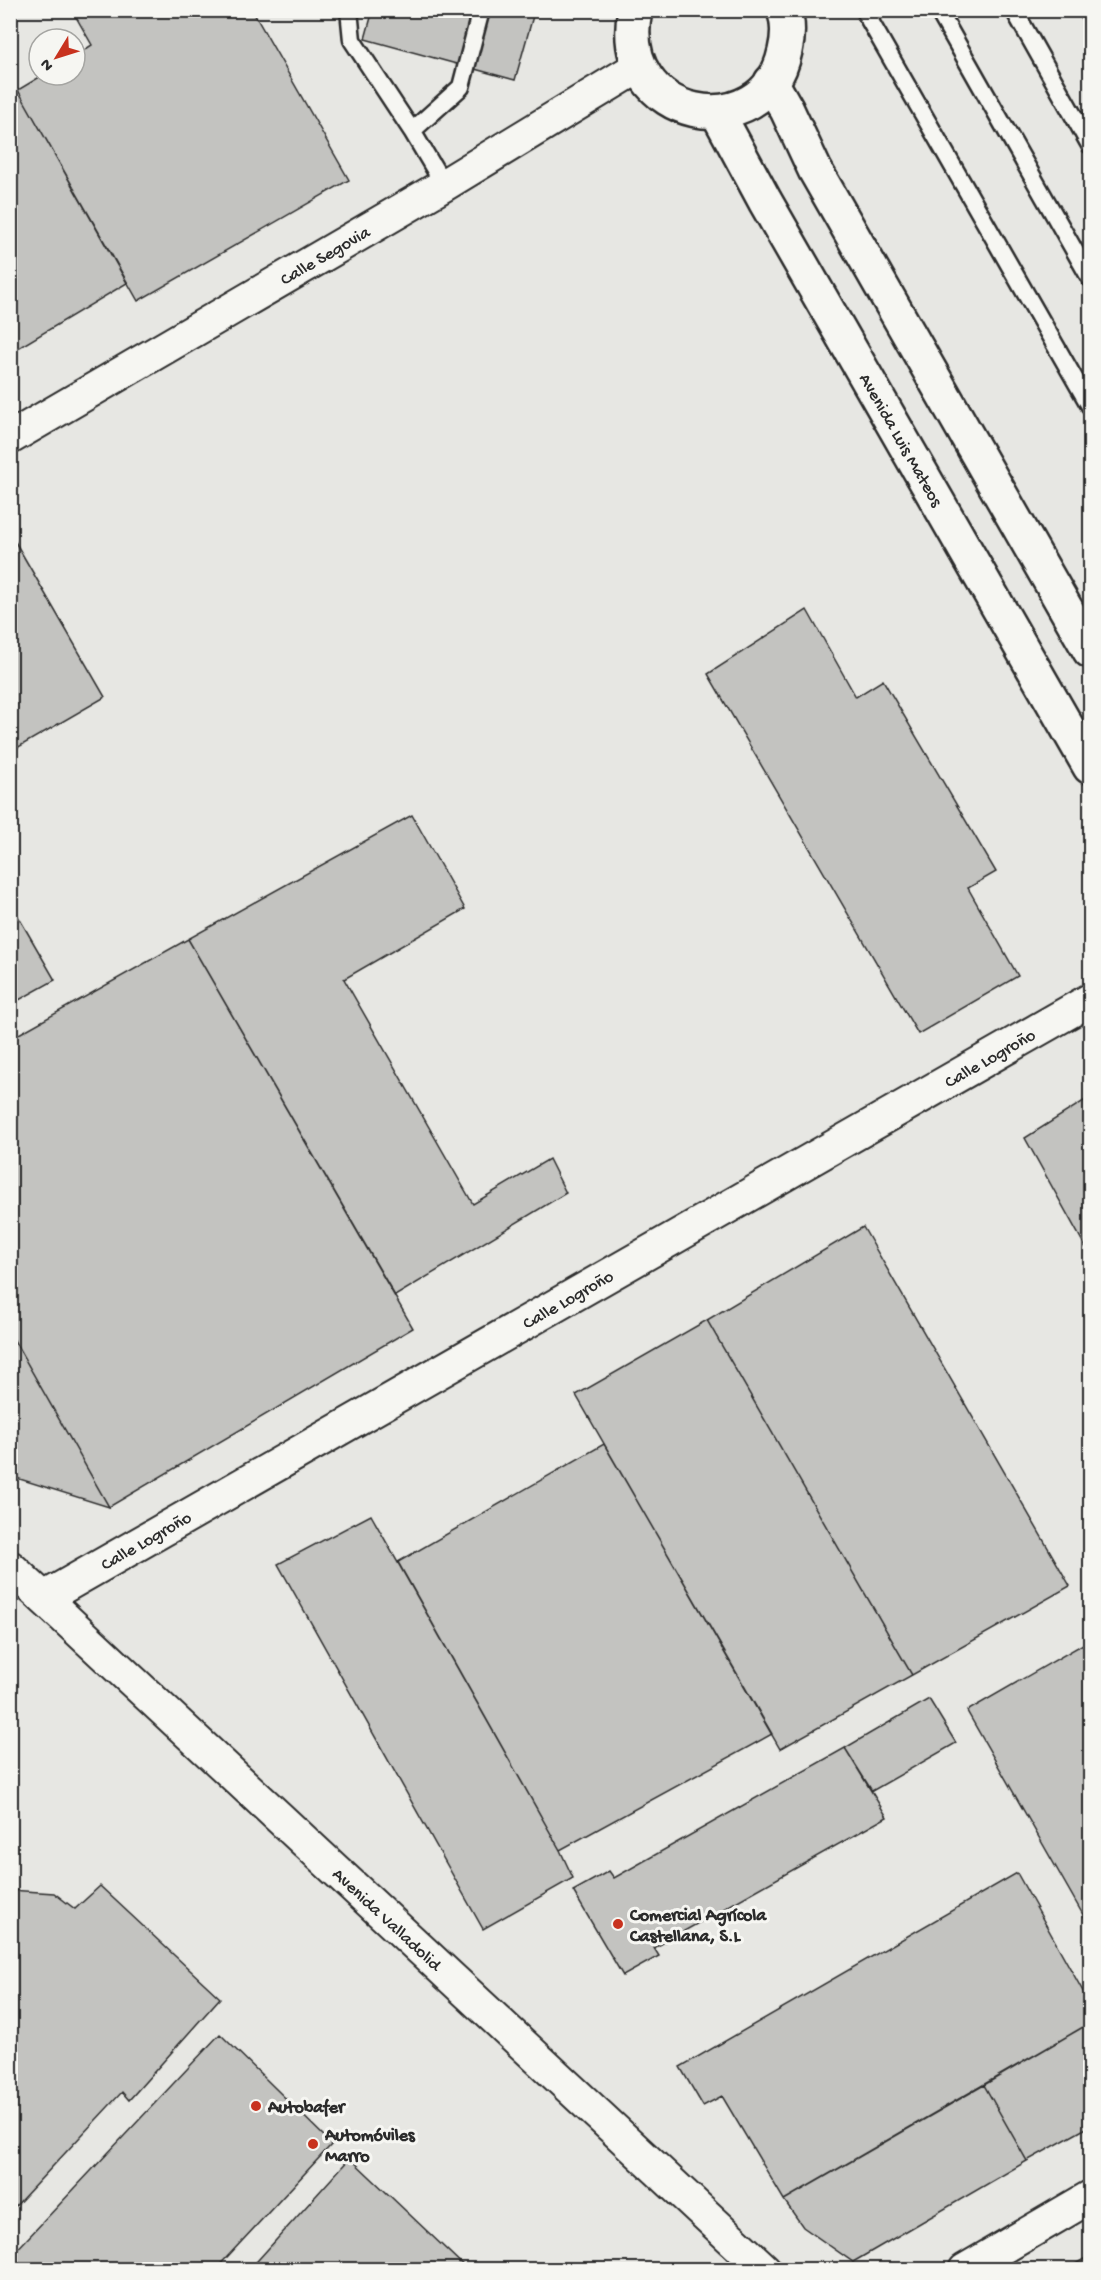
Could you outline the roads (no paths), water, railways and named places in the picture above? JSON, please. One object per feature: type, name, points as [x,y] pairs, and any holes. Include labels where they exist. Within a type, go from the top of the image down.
[{"type":"highway","points":[[635,10],[632,26],[633,47],[638,67],[649,83],[679,106],[698,111],[717,112],[747,103],[771,82],[783,61],[788,38],[784,10]]},
{"type":"highway","points":[[771,82],[815,170],[1090,651]]},
{"type":"highway","name":"Avenida Luis Mateos","points":[[717,112],[777,222],[1090,767]]},
{"type":"street","name":"Calle Segovia","points":[[10,438],[444,185],[638,67]]},
{"type":"street","name":"Calle Logroño","points":[[44,1598],[1090,1000]]},
{"type":"street","name":"Avenida Valladolid","points":[[10,1567],[765,2270]]},
{"type":"street","points":[[965,2270],[1090,2197]]},
{"type":"lane","points":[[349,10],[352,40],[412,131],[444,185]]},
{"type":"lane","points":[[412,131],[460,87],[481,10]]},
{"type":"lane","points":[[938,10],[1090,278]]},
{"type":"lane","points":[[1014,10],[1090,145]]},
{"type":"lane","points":[[1088,10],[1090,15]]},
{"type":"lane","points":[[872,13],[1090,406]]},
{"type":"place","name":"Comercial Agrícola Castellana, S.L","points":[[618,1924]]},
{"type":"place","name":"Autobafer","points":[[256,2106]]},
{"type":"place","name":"Automóviles Marro","points":[[313,2144]]}]
